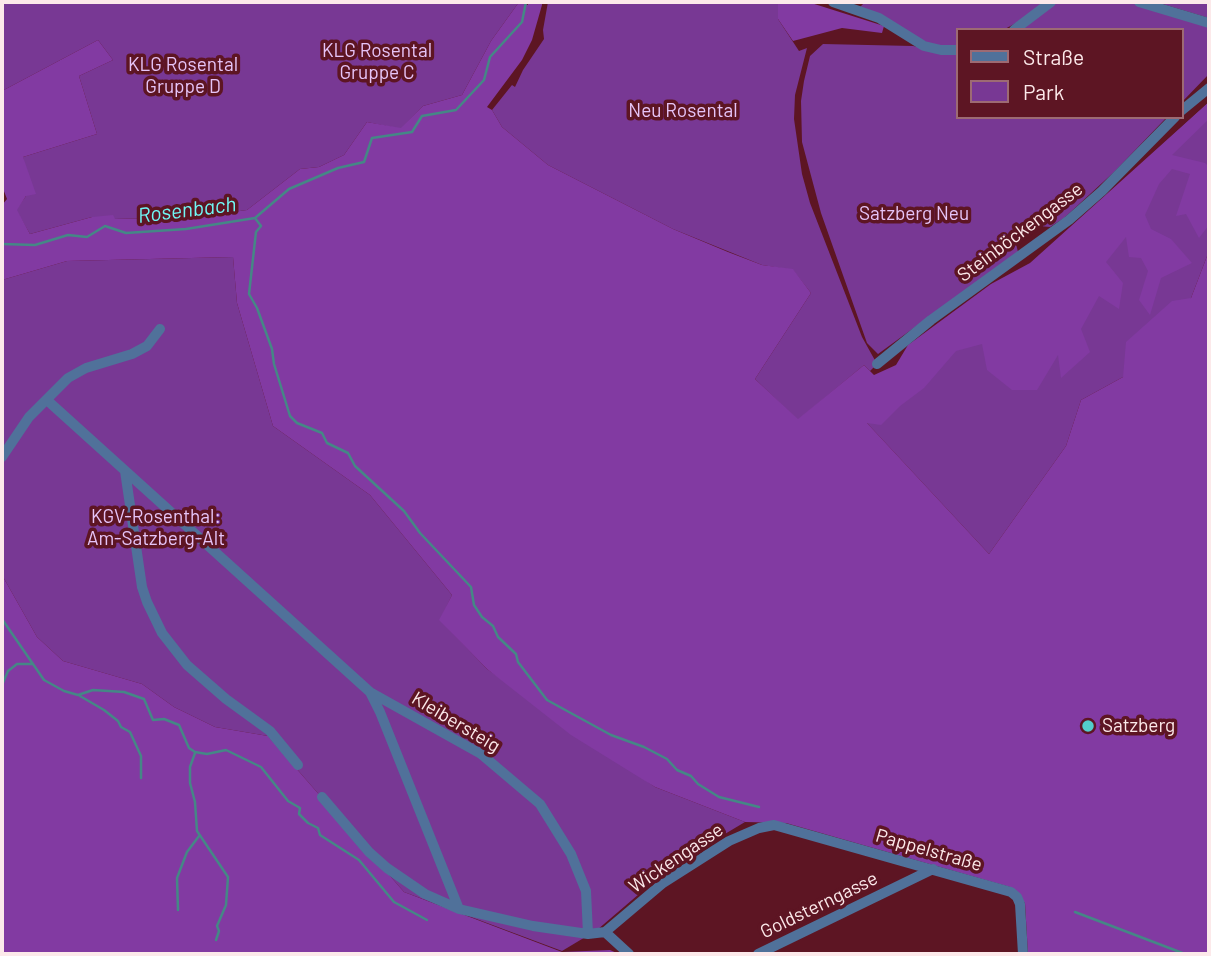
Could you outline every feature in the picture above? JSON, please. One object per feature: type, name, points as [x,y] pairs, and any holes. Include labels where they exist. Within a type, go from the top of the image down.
[{"type":"street","points":[[833,2],[878,18],[924,46],[956,50]]},
{"type":"street","points":[[1017,28],[1051,2]]},
{"type":"street","points":[[1139,2],[1209,23]]},
{"type":"street","points":[[1183,109],[1209,88]]},
{"type":"street","name":"Steinböckengasse","points":[[877,364],[931,320],[1069,220],[1102,191],[1173,119]]},
{"type":"street","points":[[2,457],[29,417],[75,373],[141,350],[153,341],[160,329]]},
{"type":"street","points":[[48,401],[370,692],[459,909]]},
{"type":"street","points":[[125,471],[142,587],[162,634],[187,665],[270,732],[298,765]]},
{"type":"street","name":"Kleibersteig","points":[[370,692],[481,754],[540,804],[571,854],[586,891],[588,934]]},
{"type":"street","points":[[322,797],[369,852],[425,894],[459,909],[533,926],[588,934],[605,932],[629,954]]},
{"type":"street","name":"Pappelstraße","points":[[774,825],[1003,888],[1017,897],[1020,904],[1023,954]]},
{"type":"street","name":"Wickengasse","points":[[605,932],[663,883],[729,841],[759,828],[774,825]]},
{"type":"street","name":"Goldsterngasse","points":[[758,954],[933,869]]},
{"type":"green space","points":[[2,2],[519,2],[491,41],[462,95],[423,106],[401,129],[367,122],[344,155],[319,167],[300,169],[247,210],[196,217],[92,217],[30,234],[16,210],[26,196],[23,157],[97,134],[79,76],[113,60],[98,40],[2,91]]},
{"type":"green space","name":"Neu Rosental","points":[[548,2],[778,2],[778,19],[799,51],[807,48],[795,95],[794,119],[802,174],[810,203],[862,337],[877,364],[870,371],[864,365],[798,420],[755,379],[811,293],[793,270],[762,265],[673,229],[548,165],[502,127],[492,110],[512,85],[515,87],[544,39]]},
{"type":"green space","points":[[865,2],[1156,2],[1209,27],[1209,74],[1183,101],[1183,28],[1020,28],[1016,23],[1007,28],[956,28],[956,46],[942,46],[928,43],[860,7]]},
{"type":"green space","points":[[1156,2],[1209,2],[1209,18]]},
{"type":"green space","name":"Satzberg Neu","points":[[823,44],[913,46],[956,55],[956,119],[1165,119],[1114,172],[1064,218],[1050,227],[1039,226],[1016,244],[1018,252],[878,354],[867,343],[821,213],[802,142],[801,101],[810,56]]},
{"type":"green space","points":[[1209,102],[1209,251],[1191,298],[1123,377],[1081,400],[1066,446],[989,554],[866,422],[1059,239]]},
{"type":"green space","name":"KGV-Rosenthal: Am-Satzberg-Alt","points":[[233,257],[237,303],[273,426],[370,495],[452,595],[440,620],[487,669],[655,787],[745,822],[683,859],[597,930],[562,951],[404,892],[268,736],[215,727],[174,707],[142,684],[63,661],[37,637],[2,575],[2,280],[67,261]]},
{"type":"shaded area","points":[[519,2],[528,5],[528,2],[542,2],[532,40],[522,60],[487,107],[492,110],[502,127],[548,165],[673,229],[762,265],[793,269],[811,293],[755,379],[798,419],[864,365],[874,375],[896,365],[908,345],[991,284],[1030,263],[1209,102],[1209,119],[1172,155],[1205,163],[1209,167],[1209,225],[1199,238],[1186,214],[1176,216],[1190,174],[1172,169],[1159,184],[1145,215],[1151,229],[1171,239],[1192,263],[1161,278],[1150,315],[1139,300],[1148,271],[1141,258],[1129,257],[1126,237],[1106,262],[1123,283],[1119,309],[1099,296],[1081,329],[1090,352],[1061,378],[1058,355],[1037,390],[1012,390],[987,370],[982,344],[956,351],[924,388],[881,425],[867,423],[989,554],[1066,446],[1081,400],[1123,377],[1126,342],[1172,301],[1191,298],[1209,251],[1209,954],[1028,954],[1025,903],[1010,887],[786,823],[745,822],[655,787],[571,735],[487,669],[439,620],[452,595],[370,495],[273,426],[237,303],[233,257],[67,261],[2,280],[2,205],[7,199],[2,186],[2,91],[98,40],[113,60],[79,76],[97,134],[23,157],[36,194],[26,196],[17,210],[30,234],[92,217],[196,217],[247,210],[300,169],[319,167],[344,155],[367,122],[401,128],[423,106],[462,95],[491,41]]},
{"type":"shaded area","points":[[778,2],[808,2],[884,26],[882,33],[842,28],[793,41],[778,19]]},
{"type":"shaded area","points":[[2,575],[37,637],[63,661],[142,684],[174,707],[215,727],[268,736],[404,892],[562,952],[610,950],[619,954],[2,954]]},
{"type":"waterway","name":"Rosenbach","points":[[2,244],[35,245],[68,235],[87,237],[105,226],[126,233],[186,229],[255,218],[289,189],[338,168],[364,162],[372,138],[412,132],[422,116],[456,110],[484,80],[490,57],[522,22],[526,2]]},
{"type":"waterway","points":[[255,218],[261,226],[256,232],[249,294],[272,349],[290,416],[297,423],[322,433],[327,443],[348,453],[355,466],[404,511],[420,533],[471,587],[474,605],[482,617],[516,654],[518,662],[547,700],[611,735],[667,759],[677,770],[691,776],[698,784],[719,797],[759,807]]},
{"type":"waterway","name":"Rosenbach","points":[[2,619],[44,680],[78,695],[93,690],[124,692],[144,699],[153,720],[164,719],[179,725],[189,748],[195,752],[207,754],[226,750],[261,767],[288,801],[300,808],[299,814],[318,828],[320,835],[359,860],[394,902],[427,920]]},
{"type":"waterway","points":[[2,685],[8,671],[17,664],[32,664]]},
{"type":"waterway","points":[[80,696],[104,710],[130,732],[141,756],[141,778]]},
{"type":"waterway","points":[[195,753],[190,767],[190,783],[195,802],[197,831],[228,877],[226,905],[217,926],[219,931],[216,940]]},
{"type":"waterway","points":[[178,910],[177,878],[187,852],[199,836]]},
{"type":"waterway","points":[[1075,912],[1185,954]]},
{"type":"place","name":"Satzberg","points":[[1088,726]]},
{"type":"park label","name":"KLG Rosental Gruppe C","points":[[377,62]]},
{"type":"park label","name":"KLG Rosental Gruppe D","points":[[183,76]]}]
